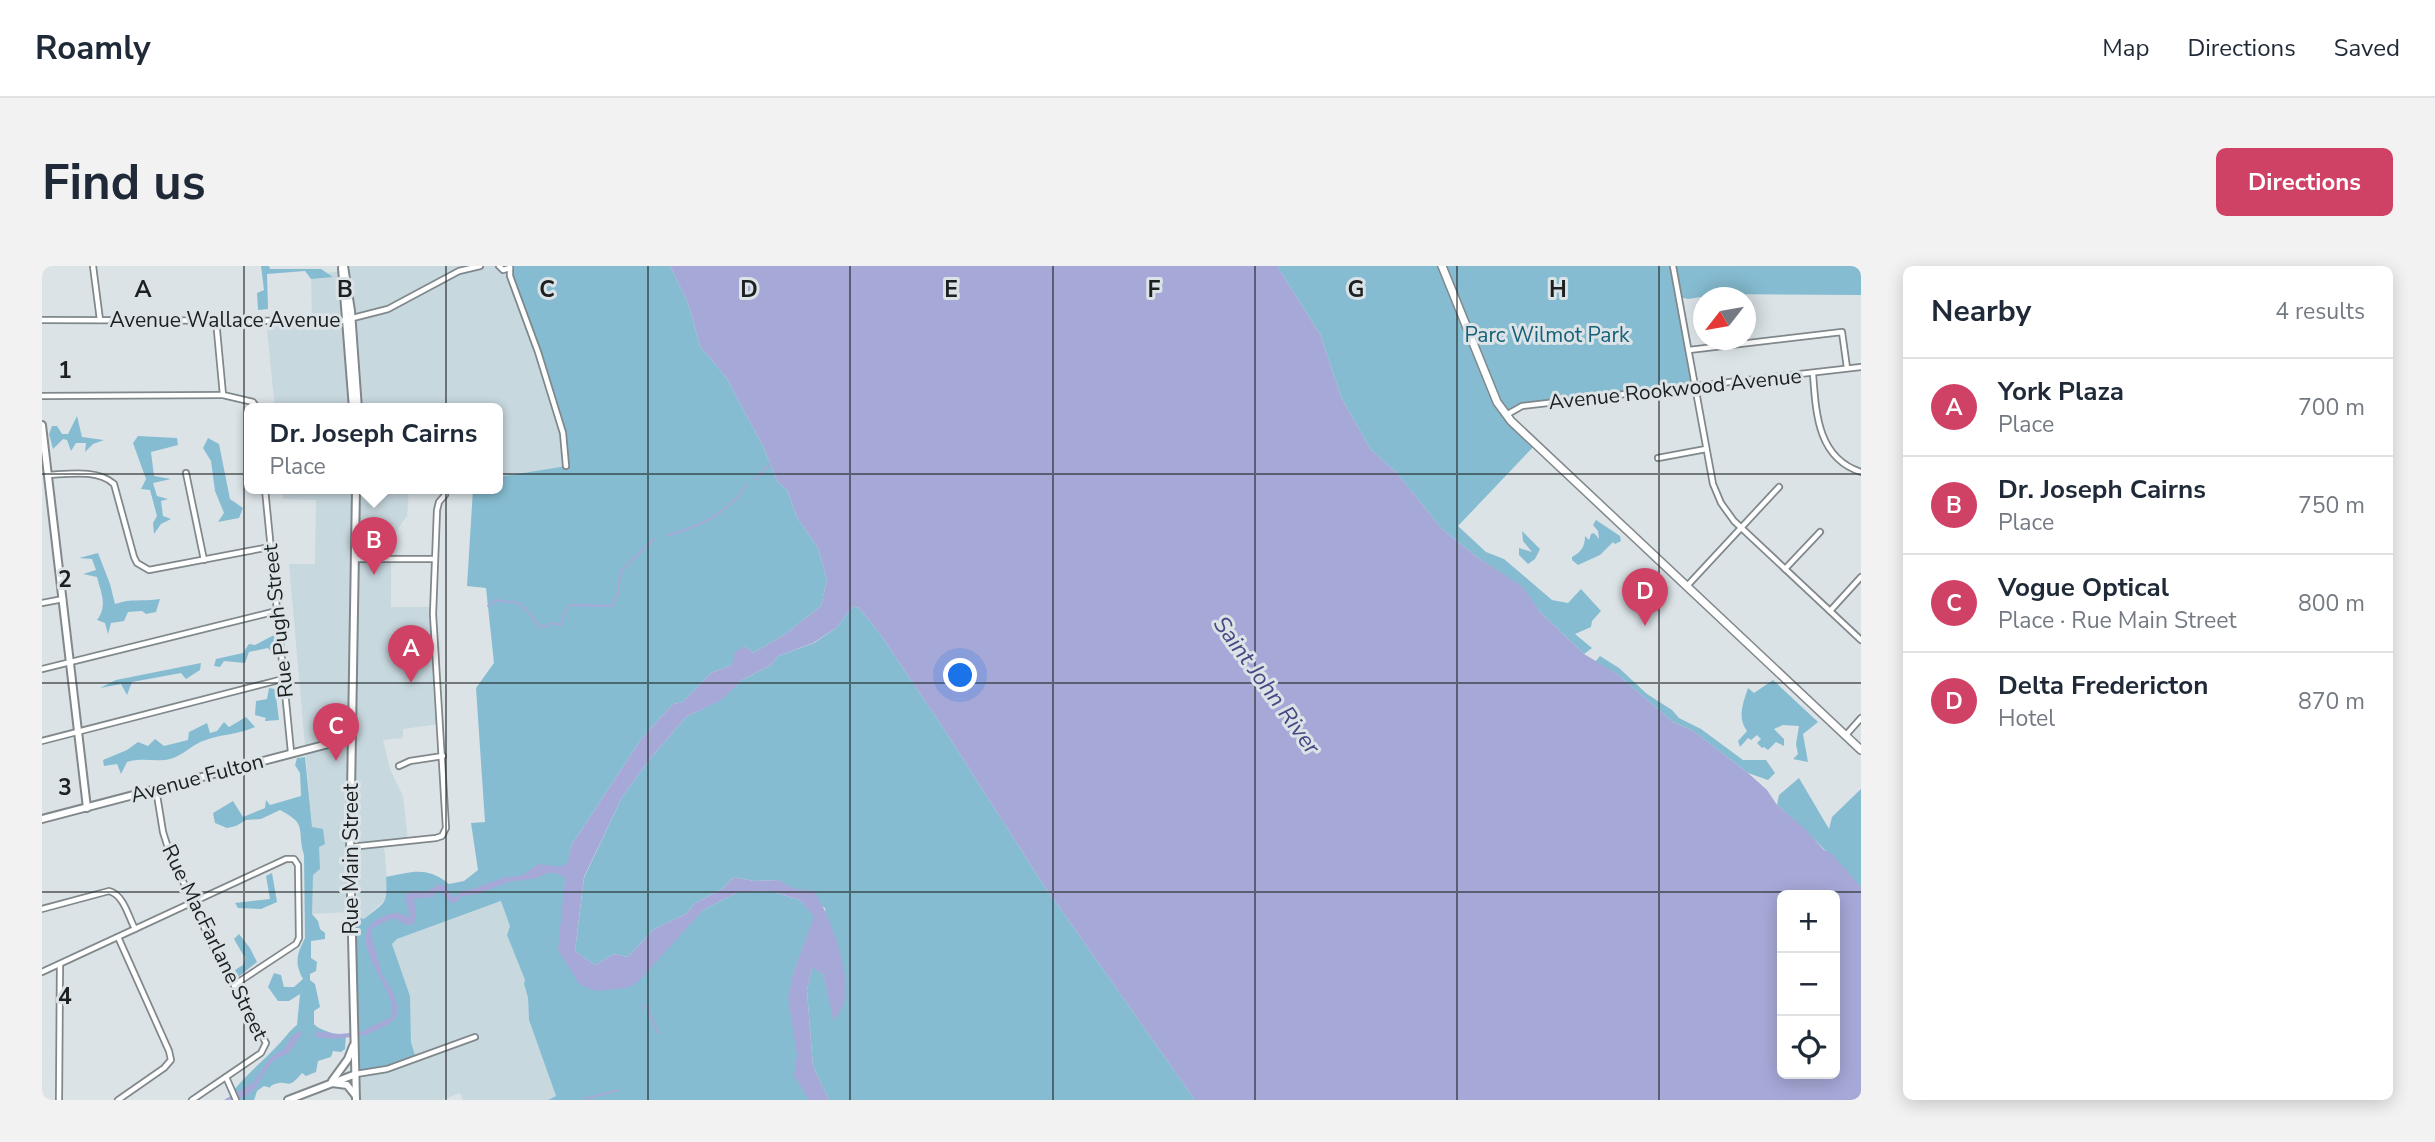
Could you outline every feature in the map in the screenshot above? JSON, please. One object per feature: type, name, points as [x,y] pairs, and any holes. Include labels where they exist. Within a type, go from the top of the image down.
[{"type":"main road","points":[[343,266],[356,403]]},
{"type":"main road","points":[[1442,266],[1497,402],[1506,415],[1526,437],[1861,750]]},
{"type":"main road","points":[[42,425],[87,808]]},
{"type":"main road","name":"Rue Main Street","points":[[356,494],[350,847],[356,1098]]},
{"type":"main road","name":"Avenue Fulton","points":[[42,820],[351,737]]},
{"type":"main road","points":[[330,1083],[348,1059],[354,1040]]},
{"type":"main road","points":[[288,1100],[356,1074]]},
{"type":"main road","points":[[330,1083],[347,1085],[356,1098]]},
{"type":"street","points":[[93,266],[100,320]]},
{"type":"street","name":"Avenue Wallace Avenue","points":[[42,320],[349,319],[388,309],[460,271],[480,266]]},
{"type":"street","points":[[500,267],[511,266],[510,276],[538,352],[563,433],[566,466]]},
{"type":"street","points":[[1673,266],[1717,497],[1741,528],[1861,640]]},
{"type":"street","points":[[500,267],[510,276]]},
{"type":"street","points":[[216,320],[223,396]]},
{"type":"street","points":[[1689,350],[1842,332],[1847,368]]},
{"type":"street","name":"Avenue Rookwood Avenue","points":[[1506,415],[1522,406],[1861,367]]},
{"type":"street","points":[[1813,373],[1817,418],[1823,438],[1838,459],[1861,472]]},
{"type":"street","points":[[42,396],[223,396],[255,403]]},
{"type":"street","points":[[1658,458],[1706,449]]},
{"type":"street","points":[[186,473],[204,560]]},
{"type":"street","points":[[48,475],[98,474],[107,477],[114,484],[134,556],[142,568],[156,570],[270,547]]},
{"type":"street","points":[[1686,586],[1779,487]]},
{"type":"street","name":"Rue Pugh Street","points":[[265,494],[291,752]]},
{"type":"street","points":[[350,847],[442,836],[446,828],[433,614],[437,510],[445,495]]},
{"type":"street","points":[[1785,569],[1820,532]]},
{"type":"street","points":[[355,559],[434,559]]},
{"type":"street","points":[[1830,611],[1861,577]]},
{"type":"street","points":[[42,603],[63,599]]},
{"type":"street","points":[[42,669],[277,611]]},
{"type":"street","points":[[42,741],[283,679]]},
{"type":"street","points":[[1845,735],[1861,718]]},
{"type":"street","points":[[399,766],[410,761],[443,756]]},
{"type":"street","name":"Rue MacFarlane Street","points":[[156,789],[165,842],[215,951],[266,1044],[261,1053],[192,1100]]},
{"type":"street","points":[[42,972],[286,859],[294,859],[299,865],[299,938],[296,944],[234,985]]},
{"type":"street","points":[[42,909],[109,891],[115,892],[135,929]]},
{"type":"street","points":[[118,937],[171,1060],[164,1068],[118,1100]]},
{"type":"street","points":[[59,1100],[60,964]]},
{"type":"street","points":[[356,1074],[387,1069],[475,1037]]},
{"type":"street","points":[[226,1077],[236,1100]]},
{"type":"street","points":[[130,1092],[135,1100]]},
{"type":"shaded area","points":[[342,266],[499,266],[507,272],[563,433],[566,466],[503,476],[503,403],[274,403],[266,321],[312,321],[311,275],[342,271]]},
{"type":"shaded area","points":[[282,494],[409,494],[407,516],[391,538],[391,607],[433,607],[440,724],[403,729],[403,738],[383,740],[390,769],[403,796],[408,841],[382,844],[388,897],[364,919],[350,915],[350,912],[312,914],[312,827],[289,564],[315,564],[316,500],[283,499]]},
{"type":"shaded area","points":[[502,901],[510,926],[507,935],[525,980],[529,1020],[556,1096],[548,1100],[463,1100],[460,1093],[442,1100],[356,1100],[356,1074],[415,1058],[411,1042],[410,996],[392,944],[397,939]]},
{"type":"green space","points":[[261,266],[269,266],[270,269],[321,269],[333,277],[311,279],[305,271],[267,274],[268,309],[258,310],[257,293],[264,290]]},
{"type":"green space","points":[[511,266],[670,266],[688,303],[700,346],[726,377],[764,448],[777,481],[787,490],[797,517],[818,548],[827,580],[821,606],[787,633],[753,653],[745,646],[732,665],[711,673],[683,702],[673,704],[642,738],[572,844],[566,870],[559,951],[606,985],[703,910],[736,893],[770,891],[800,900],[815,917],[793,974],[815,1100],[548,1100],[556,1096],[529,1020],[525,980],[507,935],[510,926],[501,901],[397,939],[392,944],[410,996],[411,1042],[416,1059],[387,1069],[356,1074],[350,915],[364,919],[381,906],[386,893],[386,877],[419,872],[441,878],[449,884],[464,881],[478,870],[471,823],[485,822],[476,688],[494,663],[486,588],[467,586],[473,494],[503,494],[503,476],[566,466],[563,433],[510,276]]},
{"type":"green space","name":"Parc Wilmot Park","points":[[1277,266],[1861,266],[1861,295],[1756,294],[1756,287],[1693,287],[1693,298],[1679,297],[1696,388],[1522,406],[1506,415],[1535,445],[1458,526],[1486,552],[1504,559],[1552,600],[1568,603],[1581,589],[1601,611],[1592,621],[1591,627],[1575,634],[1592,648],[1584,654],[1540,612],[1522,587],[1477,557],[1442,529],[1397,473],[1371,450],[1341,397],[1320,334]]},
{"type":"green space","points":[[77,416],[82,437],[104,440],[93,444],[85,452],[86,443],[76,443],[71,451],[67,440],[63,439],[53,449],[49,434],[52,426],[57,426],[62,434],[68,434]]},
{"type":"green space","points":[[138,436],[177,438],[178,445],[151,452],[154,476],[171,479],[153,483],[157,496],[168,499],[161,501],[163,516],[171,519],[161,524],[154,534],[153,523],[157,516],[150,490],[141,489],[146,479],[133,443]]},
{"type":"green space","points":[[208,438],[219,444],[230,499],[243,508],[239,518],[218,522],[224,513],[215,491],[211,461],[203,448]]},
{"type":"green space","points":[[1596,520],[1620,536],[1621,541],[1615,544],[1613,542],[1600,555],[1578,565],[1572,557],[1582,549],[1585,536],[1589,540],[1594,533],[1599,539],[1598,531],[1593,525]]},
{"type":"green space","points":[[1522,531],[1540,549],[1535,559],[1528,564],[1519,555],[1519,548],[1532,552],[1523,541]]},
{"type":"green space","points":[[98,553],[115,604],[160,599],[156,612],[128,612],[124,621],[111,623],[108,634],[105,623],[97,620],[103,604],[97,577],[83,574],[96,570],[92,559],[79,558]]},
{"type":"green space","points":[[853,606],[859,608],[878,631],[1043,884],[1195,1100],[829,1100],[813,1066],[807,991],[812,967],[823,974],[835,1020],[825,908],[778,880],[754,881],[734,877],[722,889],[694,904],[686,914],[654,929],[628,957],[614,954],[595,965],[575,951],[584,878],[622,797],[649,760],[686,717],[720,700],[742,680],[771,665],[778,656],[814,643],[836,628]]},
{"type":"green space","points":[[276,634],[276,649],[272,653],[268,648],[249,652],[245,663],[224,661],[220,667],[214,666],[216,659],[243,653],[249,644],[255,645]]},
{"type":"green space","points":[[1600,656],[1619,668],[1679,718],[1701,729],[1743,760],[1766,760],[1775,773],[1768,780],[1748,773],[1692,730],[1673,722],[1617,674],[1595,662]]},
{"type":"green space","points":[[201,663],[200,670],[186,679],[181,673],[132,682],[127,695],[121,684],[100,688],[116,680]]},
{"type":"green space","points":[[1773,680],[1818,722],[1803,734],[1808,762],[1793,759],[1798,754],[1796,744],[1799,726],[1783,725],[1774,729],[1784,739],[1784,746],[1776,742],[1768,750],[1762,748],[1757,743],[1761,739],[1757,735],[1751,740],[1748,738],[1740,747],[1738,741],[1747,731],[1742,716],[1748,688],[1754,693]]},
{"type":"green space","points":[[269,688],[275,689],[279,720],[265,721],[266,718],[255,715],[256,701],[267,699]]},
{"type":"green space","points":[[246,717],[255,727],[203,741],[170,759],[127,762],[121,774],[117,764],[104,766],[103,760],[138,742],[148,746],[155,739],[164,746],[188,740],[189,732],[207,723],[210,733],[217,731],[224,722],[229,727]]},
{"type":"green space","points":[[305,757],[312,827],[323,829],[325,844],[319,847],[320,869],[313,875],[312,914],[325,933],[325,939],[311,941],[311,958],[317,962],[316,971],[310,974],[310,980],[315,984],[320,1007],[314,1011],[314,1024],[336,1036],[346,1035],[345,1049],[341,1052],[333,1051],[331,1057],[318,1061],[316,1072],[306,1076],[302,1073],[290,1084],[280,1083],[270,1088],[264,1086],[257,1091],[254,1100],[239,1100],[234,1090],[297,1025],[300,994],[289,1001],[278,1001],[268,987],[274,973],[281,975],[284,987],[294,987],[303,979],[298,954],[305,938],[304,855],[298,824],[280,810],[261,819],[246,820],[227,828],[215,823],[213,813],[233,801],[243,817],[265,808],[266,800],[270,805],[301,796],[300,773],[295,765],[297,758]]},
{"type":"green space","points":[[1799,778],[1829,829],[1832,817],[1861,789],[1861,887],[1777,805],[1779,795]]},
{"type":"green space","points":[[272,873],[277,902],[261,909],[238,908],[235,903],[270,899],[266,876]]},
{"type":"green space","points":[[239,934],[257,962],[238,977],[235,970],[243,965],[245,958],[234,939]]},
{"type":"water","name":"Saint John River","points":[[670,266],[1277,266],[1320,334],[1341,397],[1371,450],[1397,473],[1442,529],[1477,557],[1523,587],[1540,612],[1584,654],[1617,674],[1673,722],[1692,730],[1748,773],[1767,790],[1777,805],[1824,850],[1832,854],[1861,887],[1861,1100],[1195,1100],[1043,884],[878,631],[859,608],[853,606],[836,628],[813,643],[778,656],[771,665],[742,680],[721,700],[686,717],[649,760],[622,797],[584,877],[575,951],[595,965],[614,954],[628,957],[654,929],[686,914],[694,904],[722,889],[734,877],[754,881],[778,880],[795,889],[814,891],[837,942],[846,984],[843,1006],[834,1022],[823,974],[812,968],[807,991],[813,1066],[829,1100],[809,1100],[794,1076],[797,1055],[788,997],[793,974],[814,917],[800,900],[770,891],[736,893],[703,910],[638,982],[627,988],[595,991],[579,984],[558,950],[565,878],[557,873],[547,873],[537,878],[508,882],[478,894],[462,896],[455,903],[450,902],[439,890],[432,897],[414,899],[414,924],[406,925],[394,918],[372,928],[382,974],[394,994],[398,1009],[396,1017],[389,1024],[366,1035],[335,1039],[316,1037],[316,1031],[339,1034],[361,1032],[391,1017],[392,1006],[368,952],[366,939],[369,927],[388,914],[402,914],[410,918],[405,896],[412,891],[427,891],[440,884],[446,886],[452,896],[456,897],[461,891],[502,878],[523,875],[538,864],[560,867],[567,864],[572,844],[642,738],[673,704],[683,702],[711,673],[732,665],[735,652],[745,646],[753,653],[787,633],[821,606],[827,580],[818,548],[797,517],[787,490],[777,481],[764,448],[726,377],[700,346],[688,303]]},
{"type":"water","points":[[302,1030],[302,1035],[291,1050],[274,1060],[251,1092],[236,1099],[224,1100],[254,1082],[270,1058],[284,1049],[292,1036]]},
{"type":"waterway","points":[[755,479],[770,464]]},
{"type":"waterway","points":[[667,535],[711,518],[731,504],[747,485]]},
{"type":"waterway","points":[[488,606],[496,600],[514,602],[525,609],[539,626],[545,627],[552,623],[560,625],[570,605],[612,606],[618,592],[621,571],[654,539]]},
{"type":"waterway","points":[[643,1005],[647,1007],[658,1033]]},
{"type":"waterway","points":[[584,1099],[619,1090]]},
{"type":"place","name":"Dr. Joseph Cairns","points":[[374,575]]},
{"type":"place","name":"Delta Fredericton","points":[[1645,626]]},
{"type":"place","name":"York Plaza","points":[[411,683]]},
{"type":"place","name":"Vogue Optical","points":[[336,761]]}]
